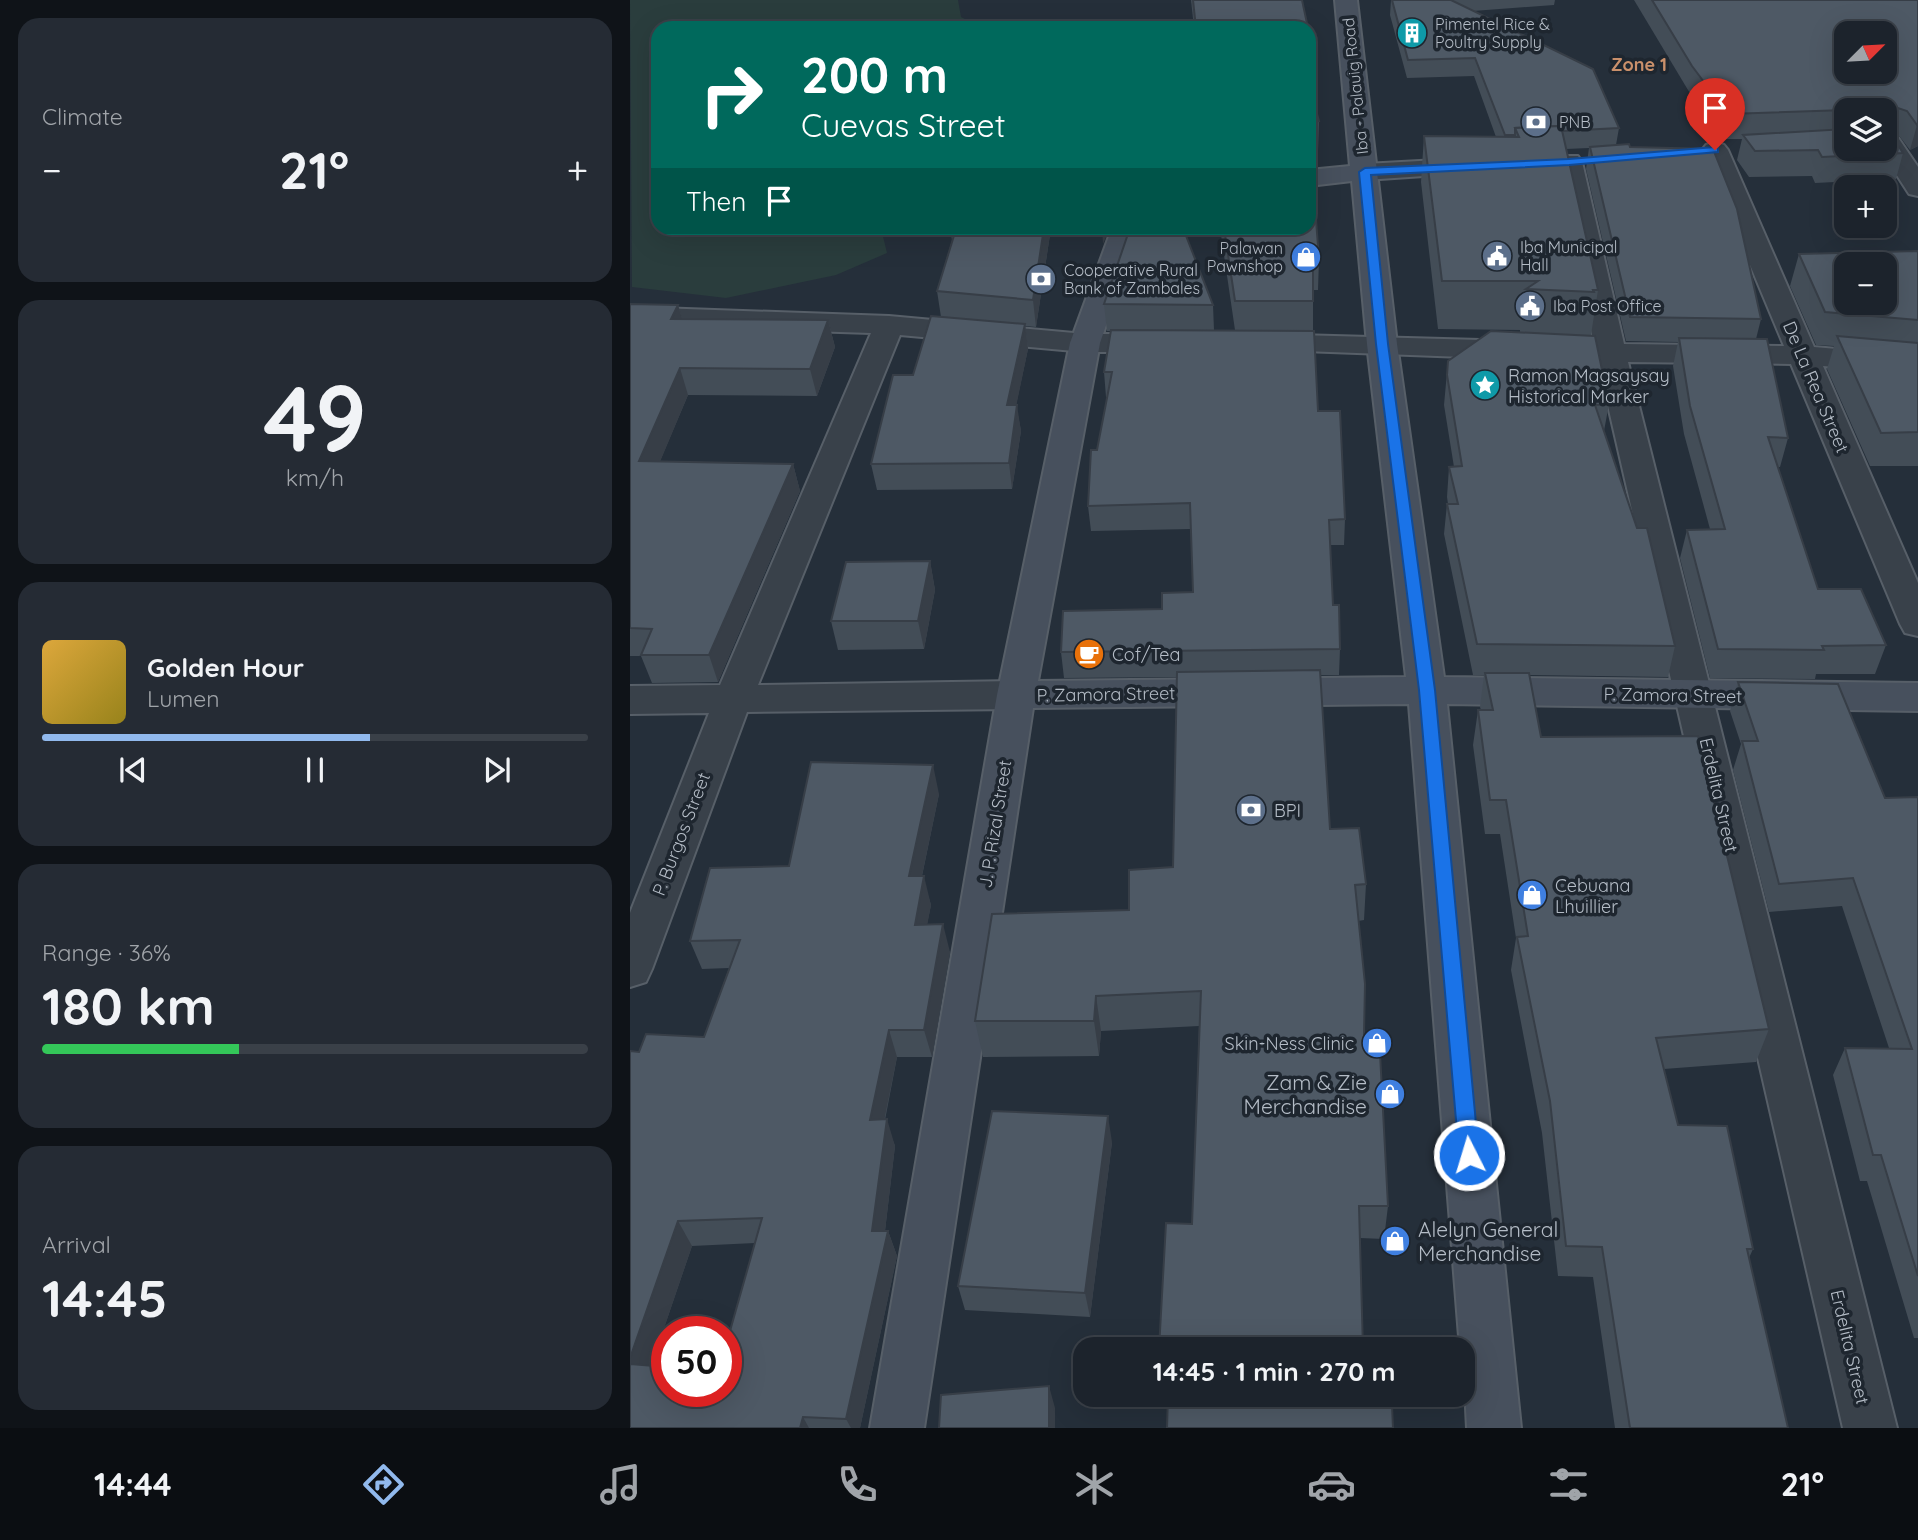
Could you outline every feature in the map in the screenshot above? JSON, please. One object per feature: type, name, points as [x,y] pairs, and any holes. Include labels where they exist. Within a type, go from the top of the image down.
[{"type":"main road","name":"Iba - Palauig Road","points":[[1346,0],[1382,344],[1427,690],[1494,1428]]},
{"type":"main road","points":[[1316,177],[1365,172]]},
{"type":"main road","name":"J. P. Rizal Street","points":[[897,1428],[1016,695],[1086,343],[1123,235]]},
{"type":"main road","name":"P. Zamora Street","points":[[1016,695],[1427,690],[1695,696],[1918,697]]},
{"type":"street","points":[[1897,144],[1918,144]]},
{"type":"street","name":"De La Rea Street","points":[[1715,150],[1918,624]]},
{"type":"street","points":[[1897,157],[1918,188]]},
{"type":"street","name":"Erdelita Street","points":[[1569,162],[1611,354],[1870,1428]]},
{"type":"street","points":[[1365,172],[1501,165]]},
{"type":"street","points":[[630,316],[889,325],[1086,343],[1193,343]]},
{"type":"street","name":"P. Burgos Street","points":[[630,969],[733,699],[889,325]]},
{"type":"street","points":[[1234,343],[1382,344],[1611,354],[1802,355],[1918,365]]},
{"type":"street","name":"P. Zamora Street","points":[[630,700],[1016,695]]},
{"type":"shaded area","points":[[630,0],[958,0],[961,17],[969,21],[651,21],[651,235],[883,235],[887,253],[836,275],[726,298],[632,287]]},
{"type":"building","points":[[1193,0],[1302,0],[1306,21],[1195,21]]},
{"type":"building","points":[[1392,0],[1451,0],[1593,69],[1619,128],[1562,131],[1561,126],[1515,128],[1515,135],[1505,135],[1475,58],[1408,60]]},
{"type":"building","points":[[1652,0],[1918,0],[1917,125],[1907,111],[1897,108],[1897,98],[1834,98],[1834,110],[1728,114],[1692,66]]},
{"type":"building","points":[[1561,126],[1598,290],[1526,289],[1538,281],[1442,281],[1424,136],[1519,137],[1515,128]]},
{"type":"building","points":[[1834,130],[1834,156],[1822,157],[1818,150],[1755,151],[1743,135]]},
{"type":"building","points":[[1629,144],[1630,147],[1713,149],[1737,209],[1761,319],[1630,317],[1590,147]]},
{"type":"building","points":[[1316,220],[1319,259],[1313,259],[1313,301],[1235,301],[1225,235],[1316,235]]},
{"type":"building","points":[[954,235],[1043,235],[1033,300],[937,291]]},
{"type":"building","points":[[1128,235],[1186,235],[1213,305],[1104,304]]},
{"type":"building","points":[[1918,251],[1918,320],[1860,315],[1897,315],[1897,252],[1878,252]]},
{"type":"building","points":[[1834,253],[1834,313],[1825,312],[1799,254]]},
{"type":"building","points":[[630,304],[678,305],[671,319],[828,320],[810,369],[680,368],[639,461],[793,464],[709,655],[641,655],[652,629],[630,628]]},
{"type":"building","points":[[931,316],[1025,324],[1007,405],[1017,405],[1009,463],[871,464],[893,375],[913,375]]},
{"type":"building","points":[[1111,330],[1314,331],[1318,411],[1340,411],[1345,519],[1329,520],[1333,605],[1339,605],[1340,649],[1061,652],[1063,611],[1162,609],[1162,593],[1193,592],[1190,503],[1088,506],[1091,450],[1097,450],[1112,372],[1104,372]]},
{"type":"building","points":[[1491,331],[1595,336],[1609,404],[1595,405],[1637,528],[1647,528],[1675,646],[1477,644],[1447,504],[1458,504],[1449,467],[1462,466],[1447,375],[1448,361]]},
{"type":"building","points":[[1837,336],[1918,343],[1918,432],[1881,433]]},
{"type":"building","points":[[1679,338],[1767,339],[1788,438],[1768,437],[1818,589],[1861,589],[1886,645],[1822,646],[1824,650],[1718,649],[1687,530],[1725,529],[1690,406]]},
{"type":"building","points":[[930,561],[918,621],[831,621],[846,562]]},
{"type":"building","points":[[1320,670],[1330,829],[1359,828],[1366,884],[1355,885],[1365,984],[1364,1034],[1379,1034],[1388,1206],[1359,1206],[1363,1337],[1160,1337],[1166,1223],[1192,1224],[1201,991],[1096,996],[1094,1021],[975,1021],[992,914],[1129,910],[1129,870],[1173,867],[1177,672]]},
{"type":"building","points":[[1485,673],[1529,673],[1541,737],[1698,736],[1769,1029],[1656,1038],[1678,1125],[1727,1126],[1753,1249],[1747,1249],[1788,1428],[1630,1428],[1602,1247],[1566,1246],[1550,1101],[1517,937],[1528,936],[1506,800],[1490,800],[1478,710],[1493,710]]},
{"type":"building","points":[[1738,682],[1838,684],[1885,798],[1918,797],[1918,1276],[1881,1155],[1873,1155],[1845,1048],[1912,1049],[1853,878],[1779,884],[1742,741],[1758,741]]},
{"type":"building","points":[[811,762],[933,765],[909,876],[924,876],[915,925],[943,924],[924,1030],[889,1030],[870,1120],[887,1119],[872,1231],[888,1231],[846,1419],[803,1417],[800,1428],[630,1428],[630,1364],[651,1366],[651,1407],[742,1407],[742,1316],[734,1316],[762,1218],[678,1221],[630,1358],[630,1051],[639,1052],[646,1034],[704,1037],[740,940],[690,941],[710,868],[789,866]]},
{"type":"building","points":[[992,1111],[1108,1116],[1085,1293],[958,1286]]},
{"type":"building","points":[[1049,1386],[1049,1428],[939,1428],[941,1395]]},
{"type":"building","points":[[1168,1407],[1392,1407],[1393,1428],[1167,1428]]},
{"type":"place","name":"Pimentel Rice & Poultry Supply","points":[[1412,33]]},
{"type":"place","name":"PNB","points":[[1536,122]]},
{"type":"place","name":"Iba Municipal Hall","points":[[1497,256]]},
{"type":"place","name":"Palawan Pawnshop","points":[[1306,257]]},
{"type":"place","name":"Cooperative Rural Bank of Zambales","points":[[1041,279]]},
{"type":"place","name":"Iba Post Office","points":[[1530,306]]},
{"type":"place","name":"Ramon Magsaysay Historical Marker","points":[[1485,385]]},
{"type":"place","name":"Cof/Tea","points":[[1089,654]]},
{"type":"place","name":"BPI","points":[[1251,810]]},
{"type":"place","name":"Cebuana Lhuillier","points":[[1532,895]]},
{"type":"place","name":"Skin-Ness Clinic","points":[[1377,1043]]},
{"type":"place","name":"Zam & Zie Merchandise","points":[[1390,1094]]},
{"type":"place","name":"Alelyn General Merchandise","points":[[1395,1241]]},
{"type":"district","name":"Zone 1","points":[[1639,64]]},
{"type":"route","points":[[1469,1155],[1427,690],[1382,344],[1365,172],[1569,162],[1715,150]]}]
